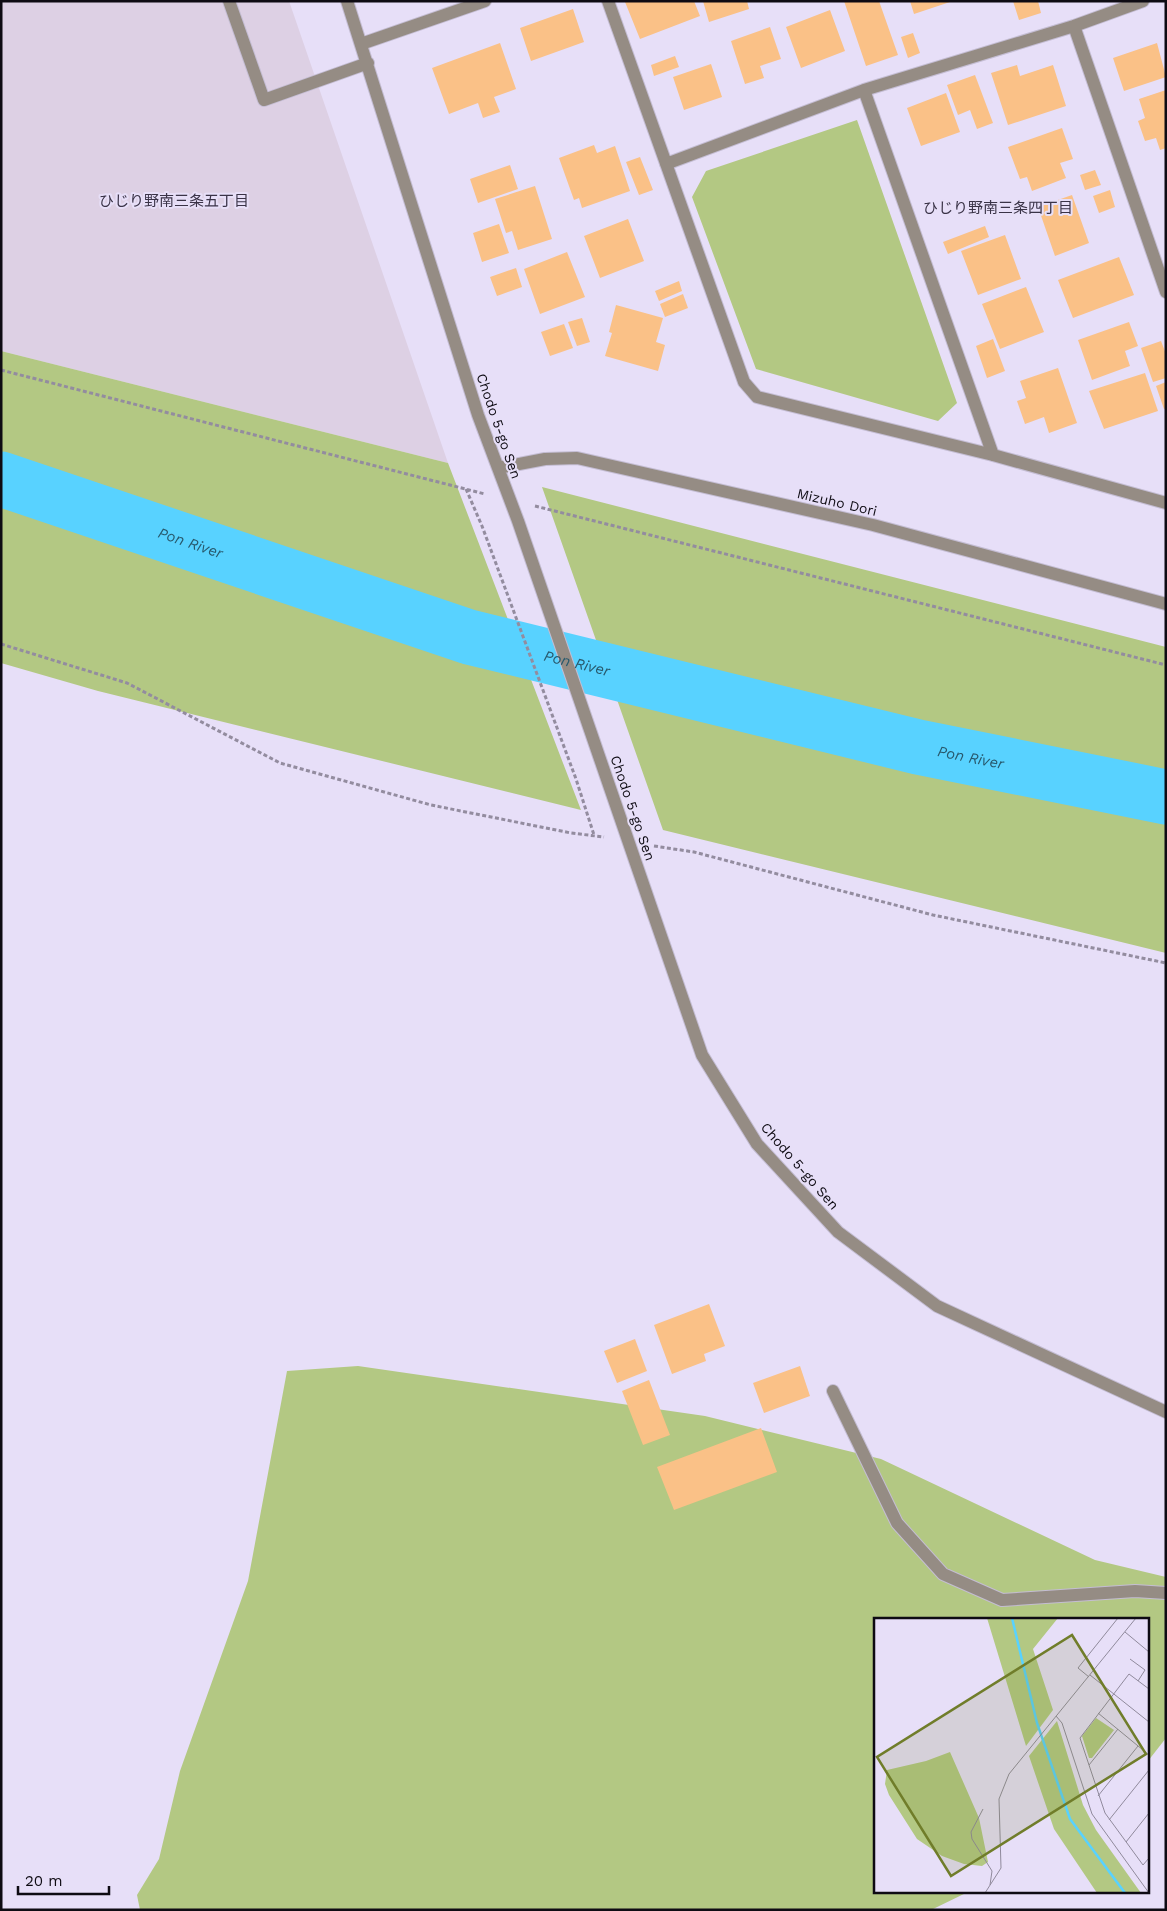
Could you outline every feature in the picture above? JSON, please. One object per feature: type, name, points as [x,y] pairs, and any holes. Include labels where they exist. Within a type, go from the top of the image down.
[{"type":"street","points":[[229,1],[264,100],[368,63]]},
{"type":"street","name":"Chodo 5-go Sen","points":[[347,1],[478,415],[518,520],[702,1056],[757,1144],[838,1232],[938,1306],[1166,1412]]},
{"type":"street","points":[[361,44],[485,1]]},
{"type":"street","points":[[608,1],[744,382],[757,397],[994,455],[1166,503]]},
{"type":"street","points":[[666,164],[864,90],[1074,26],[1143,1]]},
{"type":"street","points":[[1074,26],[1166,292]]},
{"type":"street","points":[[864,90],[994,455]]},
{"type":"street","name":"Mizuho Dori","points":[[498,468],[546,459],[577,458],[872,525],[1166,604]]},
{"type":"street","points":[[833,1391],[897,1522],[943,1574],[1002,1600],[1135,1591],[1166,1593]]},
{"type":"path","points":[[1,370],[1166,665]]},
{"type":"path","points":[[466,489],[482,526],[576,779],[594,835]]},
{"type":"path","points":[[1,644],[127,683],[280,764],[431,805],[571,833],[594,835],[694,852],[933,915],[1166,963]]},
{"type":"shaded area","points":[[1,1],[289,1],[448,463],[1,351]]},
{"type":"green space","points":[[857,120],[957,403],[938,421],[756,369],[692,197],[706,171]]},
{"type":"green space","points":[[1,351],[448,463],[581,810],[98,691],[1,663]]},
{"type":"green space","points":[[542,487],[1166,647],[1166,953],[663,830]]},
{"type":"green space","points":[[358,1366],[705,1416],[881,1459],[1095,1560],[1166,1577],[1166,1738],[1150,1758],[1150,1618],[874,1618],[874,1894],[964,1894],[931,1910],[140,1910],[137,1895],[159,1859],[180,1771],[248,1581],[287,1371]]},
{"type":"building","points":[[694,1],[700,16],[640,39],[625,2]]},
{"type":"building","points":[[703,1],[747,1],[749,9],[709,22]]},
{"type":"building","points":[[844,1],[879,1],[898,55],[866,66]]},
{"type":"building","points":[[910,1],[950,1],[950,2],[914,14]]},
{"type":"building","points":[[1013,1],[1038,1],[1041,13],[1019,20]]},
{"type":"building","points":[[573,9],[584,42],[531,61],[520,28]]},
{"type":"building","points":[[830,10],[845,51],[801,68],[786,27]]},
{"type":"building","points":[[770,27],[781,59],[760,66],[764,78],[745,84],[731,41]]},
{"type":"building","points":[[913,33],[920,53],[908,58],[901,37]]},
{"type":"building","points":[[500,43],[516,89],[494,97],[500,112],[483,118],[478,103],[449,114],[432,68]]},
{"type":"building","points":[[1157,43],[1166,77],[1124,91],[1113,58]]},
{"type":"building","points":[[675,56],[679,67],[654,76],[651,65]]},
{"type":"building","points":[[711,64],[722,97],[684,110],[673,77]]},
{"type":"building","points":[[1017,65],[1020,76],[1053,65],[1066,106],[1008,125],[991,73]]},
{"type":"building","points":[[975,75],[993,123],[977,129],[970,110],[958,115],[947,85]]},
{"type":"building","points":[[1166,90],[1166,148],[1160,150],[1156,138],[1145,141],[1138,121],[1145,118],[1139,99]]},
{"type":"building","points":[[946,93],[960,132],[921,146],[907,108]]},
{"type":"building","points":[[1062,128],[1073,159],[1060,163],[1066,178],[1032,191],[1027,177],[1020,179],[1008,147]]},
{"type":"building","points":[[594,145],[597,153],[615,146],[630,191],[582,208],[579,198],[574,200],[559,158]]},
{"type":"building","points":[[640,157],[653,190],[639,195],[626,162]]},
{"type":"building","points":[[510,165],[518,189],[478,203],[470,179]]},
{"type":"building","points":[[1095,170],[1101,185],[1085,190],[1080,175]]},
{"type":"building","points":[[535,186],[552,239],[518,250],[512,231],[506,233],[495,199]]},
{"type":"building","points":[[1110,190],[1115,207],[1099,213],[1093,196]]},
{"type":"building","points":[[1072,195],[1089,243],[1055,256],[1038,207]]},
{"type":"building","points":[[628,219],[644,261],[600,278],[584,236]]},
{"type":"building","points":[[499,224],[509,253],[482,262],[473,233]]},
{"type":"building","points":[[985,226],[989,237],[948,254],[943,242]]},
{"type":"building","points":[[1005,235],[1021,279],[978,295],[961,251]]},
{"type":"building","points":[[567,252],[585,297],[540,314],[524,269]]},
{"type":"building","points":[[1119,257],[1134,295],[1073,318],[1058,280]]},
{"type":"building","points":[[516,268],[522,287],[497,296],[490,277]]},
{"type":"building","points":[[679,281],[682,291],[659,301],[655,291]]},
{"type":"building","points":[[1026,287],[1044,332],[1000,349],[982,304]]},
{"type":"building","points":[[683,294],[688,308],[665,317],[660,304]]},
{"type":"building","points":[[616,305],[663,318],[656,342],[665,345],[658,371],[605,356],[612,333],[609,332]]},
{"type":"building","points":[[582,318],[590,342],[577,346],[568,322]]},
{"type":"building","points":[[1129,322],[1138,346],[1125,351],[1130,366],[1092,380],[1078,340]]},
{"type":"building","points":[[564,324],[573,348],[550,356],[541,332]]},
{"type":"building","points":[[993,339],[1005,371],[987,378],[976,346]]},
{"type":"building","points":[[1161,341],[1166,354],[1166,378],[1153,382],[1141,348]]},
{"type":"building","points":[[1058,368],[1077,423],[1049,433],[1044,417],[1025,424],[1017,401],[1026,398],[1020,381]]},
{"type":"building","points":[[1145,373],[1158,411],[1104,429],[1089,391]]},
{"type":"building","points":[[1166,382],[1166,408],[1164,409],[1156,386]]},
{"type":"building","points":[[709,1304],[725,1346],[704,1354],[706,1361],[672,1374],[654,1325]]},
{"type":"building","points":[[635,1339],[647,1371],[617,1383],[604,1351]]},
{"type":"building","points":[[800,1366],[810,1396],[764,1413],[753,1383]]},
{"type":"building","points":[[649,1380],[670,1435],[643,1445],[622,1391]]},
{"type":"building","points":[[761,1428],[777,1472],[674,1510],[657,1467]]},
{"type":"waterway","name":"Pon River","points":[[1,479],[469,637],[918,747],[1166,797]]},
{"type":"district","name":"ひじり野南三条五丁目","points":[[174,201]]},
{"type":"district","name":"ひじり野南三条四丁目","points":[[998,208]]}]
